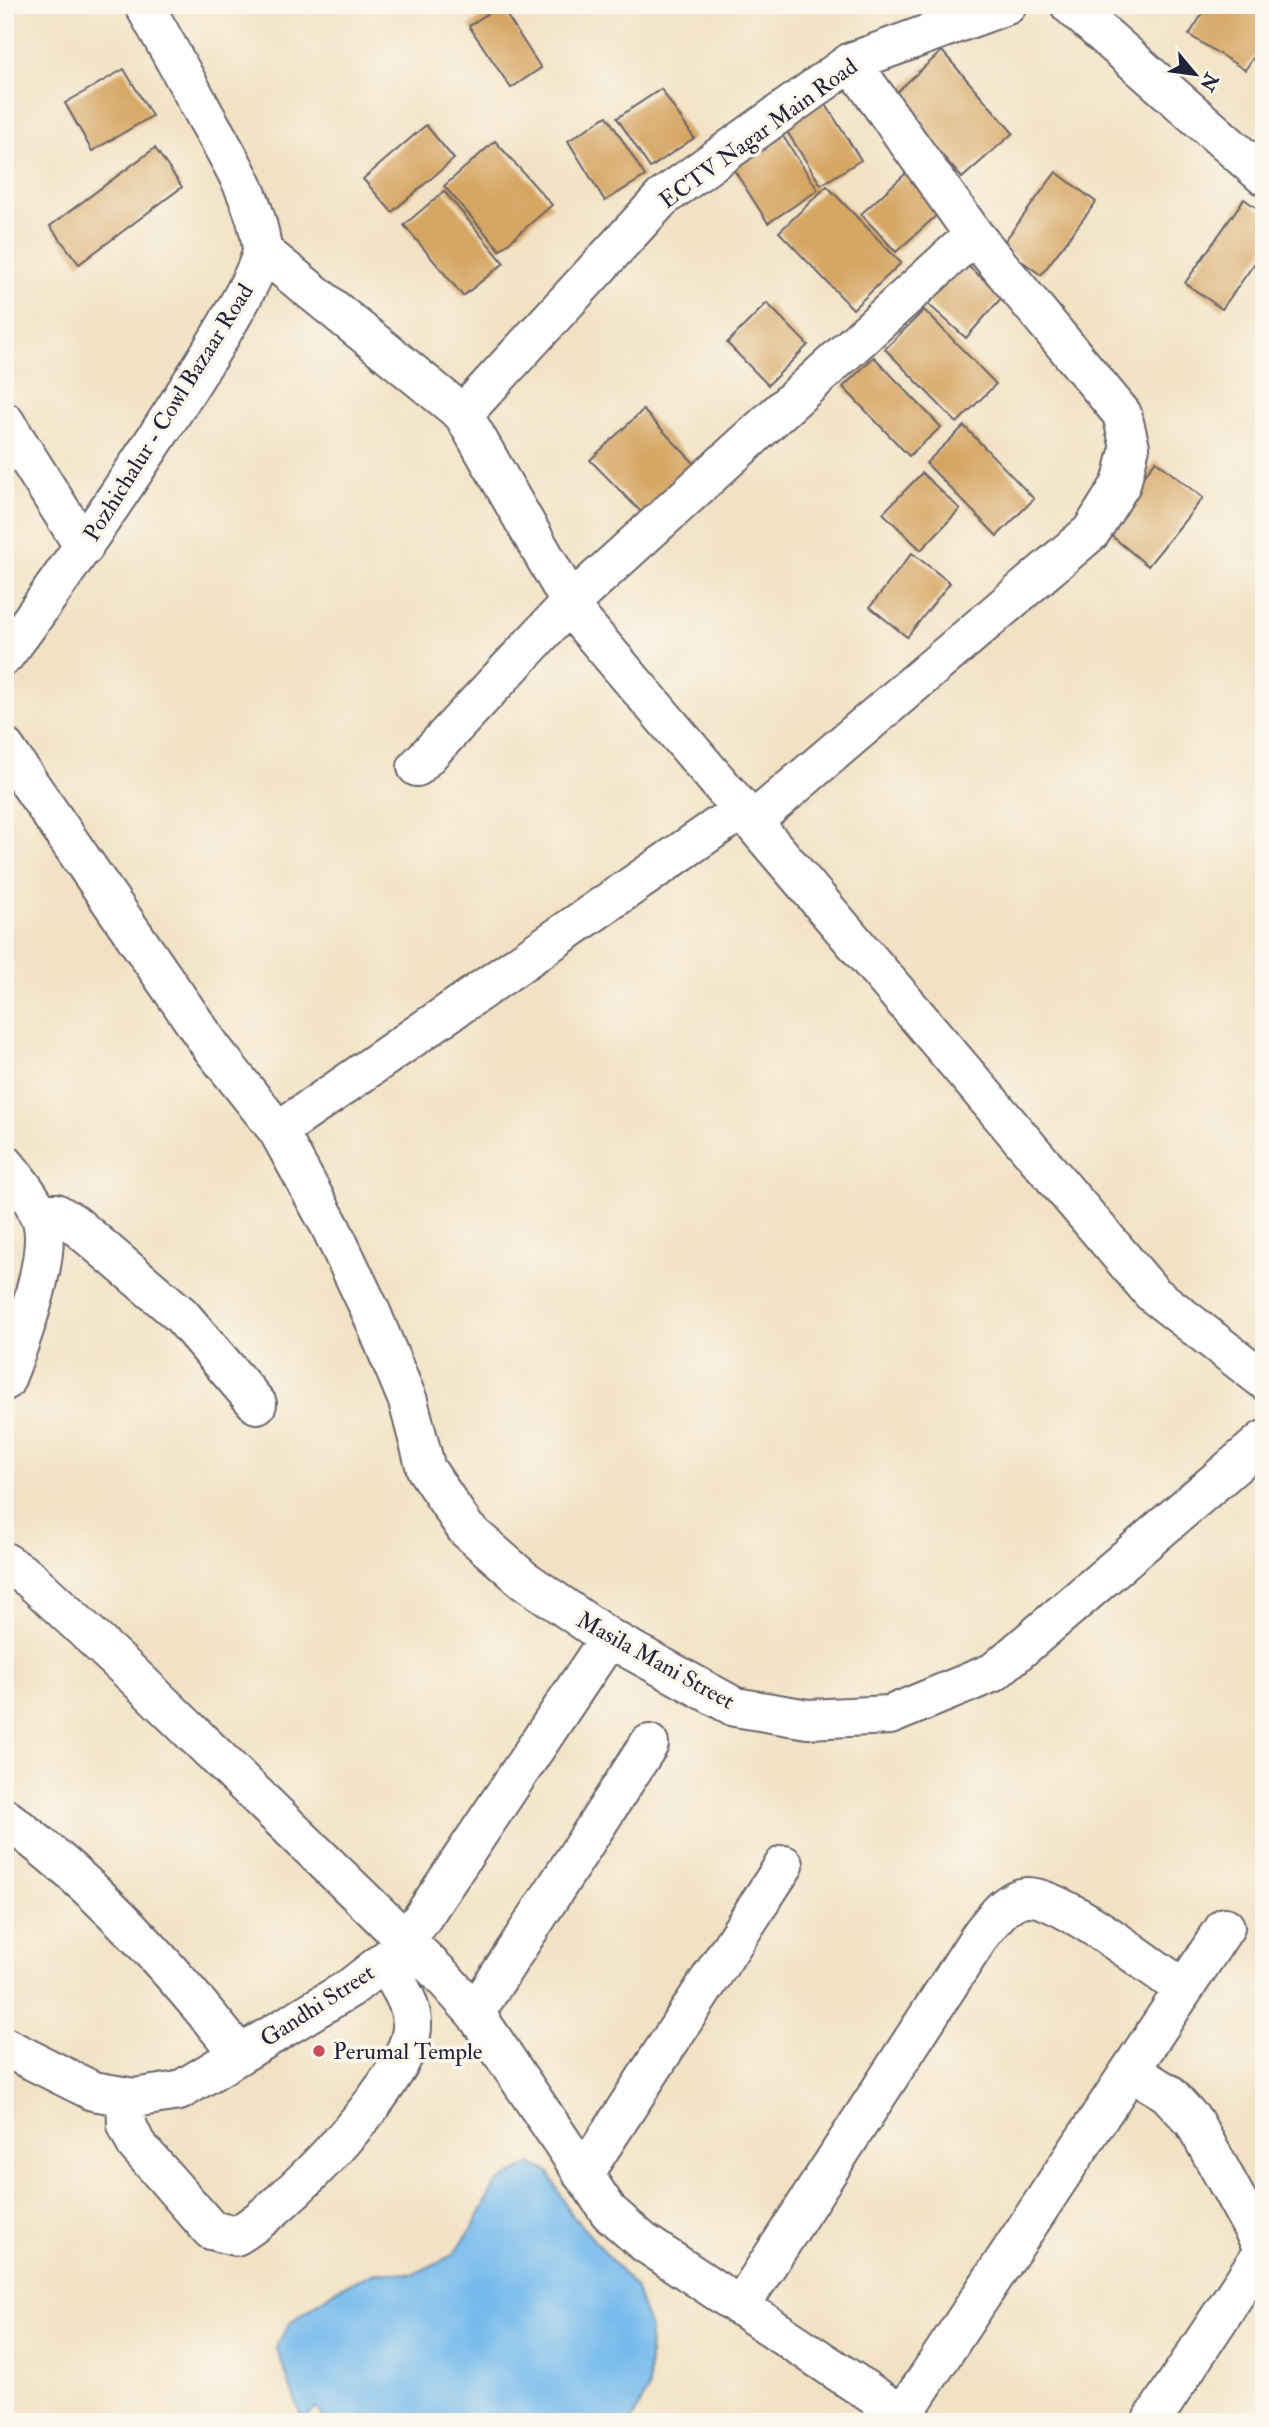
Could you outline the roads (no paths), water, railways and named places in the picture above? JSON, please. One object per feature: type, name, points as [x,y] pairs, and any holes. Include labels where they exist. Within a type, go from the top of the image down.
[{"type":"street","points":[[144,5],[235,169],[254,211],[262,251],[463,414],[570,603],[746,817],[1153,1294],[1263,1376]]},
{"type":"street","name":"ECTV Nagar Main Road","points":[[463,414],[662,198],[851,62],[1007,5]]},
{"type":"street","points":[[1070,5],[1264,176]]},
{"type":"street","points":[[278,1131],[746,817],[1091,532],[1121,484],[1130,447],[1122,414],[974,235],[851,62]]},
{"type":"street","points":[[416,766],[570,603],[974,235]]},
{"type":"street","name":"Pozhichalur - Cowl Bazaar Road","points":[[5,655],[84,547],[243,299],[262,251]]},
{"type":"street","points":[[5,422],[84,547]]},
{"type":"street","name":"Masila Mani Street","points":[[5,748],[212,1048],[278,1131],[330,1226],[371,1312],[408,1401],[426,1469],[466,1529],[523,1579],[608,1639],[735,1707],[808,1719],[890,1715],[994,1672],[1264,1440]]},
{"type":"street","points":[[5,1164],[41,1219],[43,1251],[23,1338],[5,1381]]},
{"type":"street","points":[[37,1212],[56,1213],[73,1223],[181,1315],[257,1404]]},
{"type":"street","points":[[5,1562],[30,1579],[134,1676],[394,1951],[475,2013],[609,2212],[642,2241],[900,2418],[1225,1927]]},
{"type":"street","name":"Gandhi Street","points":[[5,2047],[93,2091],[126,2096],[178,2091],[350,1988],[394,1951],[455,1872],[608,1639]]},
{"type":"street","points":[[475,2013],[649,1744]]},
{"type":"street","points":[[5,1818],[32,1838],[108,1907],[173,1971],[239,2054]]},
{"type":"street","points":[[583,2175],[784,1865]]},
{"type":"street","points":[[740,2306],[982,1933],[1004,1906],[1027,1897],[1049,1902],[1077,1917],[1184,1989]]},
{"type":"street","points":[[126,2096],[127,2125],[136,2144],[211,2230],[236,2236],[255,2225],[348,2134],[391,2080],[411,2034],[409,2004],[394,1951]]},
{"type":"street","points":[[1131,2071],[1167,2093],[1194,2122],[1264,2250],[1151,2422]]},
{"type":"water","points":[[531,2164],[549,2172],[570,2213],[635,2287],[650,2329],[648,2390],[631,2422],[326,2422],[317,2407],[303,2422],[276,2346],[290,2323],[338,2288],[377,2272],[414,2274],[453,2255],[474,2225],[496,2183]]},
{"type":"place","name":"Perumal Temple","points":[[319,2051]]}]
